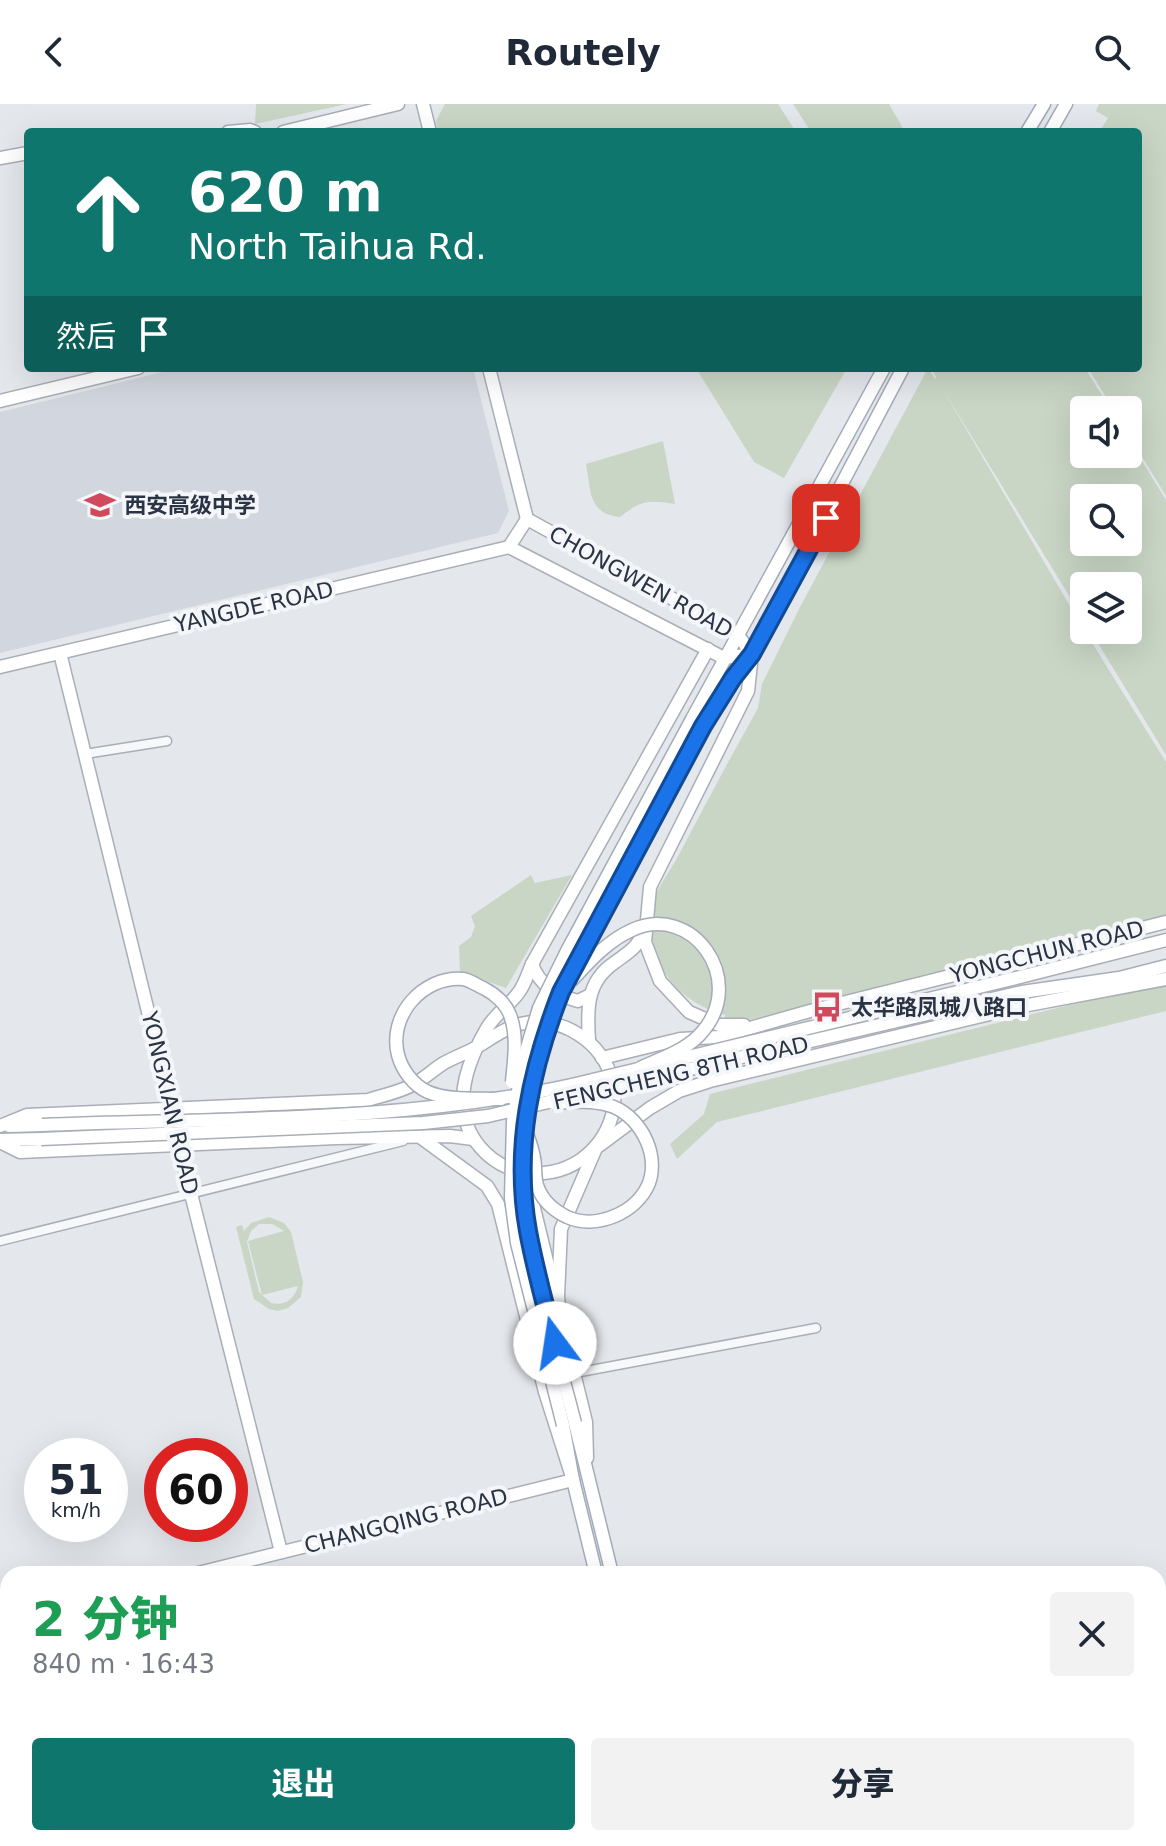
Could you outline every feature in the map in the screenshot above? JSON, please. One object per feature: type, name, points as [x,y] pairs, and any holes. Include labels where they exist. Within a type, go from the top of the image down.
[{"type":"street","points":[[299,128],[398,104]]},
{"type":"street","points":[[423,104],[429,128]]},
{"type":"street","points":[[1029,128],[1044,104]]},
{"type":"street","points":[[1052,128],[1066,104]]},
{"type":"street","points":[[0,158],[24,154]]},
{"type":"street","points":[[0,401],[121,372]]},
{"type":"street","points":[[490,372],[527,519]]},
{"type":"street","points":[[573,1480],[569,1424],[527,1228],[523,1175],[530,1087],[543,1038],[561,992],[697,722],[724,658],[882,372]]},
{"type":"street","points":[[610,1566],[587,1477],[517,1243],[511,1198],[511,1145],[523,1061],[539,1008],[697,722],[752,654],[901,372]]},
{"type":"street","name":"CHONGWEN ROAD","points":[[527,519],[737,634],[752,654],[724,658],[509,547],[527,519]]},
{"type":"street","name":"YANGDE ROAD","points":[[0,667],[509,547]]},
{"type":"street","points":[[708,649],[519,992],[488,1027],[467,1069],[461,1092],[463,1117],[473,1139],[488,1157],[508,1169],[531,1174],[555,1172],[577,1163],[650,1108],[679,1091],[1083,991],[1119,978]]},
{"type":"street","name":"YONGXIAN ROAD","points":[[60,653],[281,1552]]},
{"type":"street","points":[[752,654],[748,691],[650,887],[645,942],[660,981],[689,1012],[719,1025],[763,1026]]},
{"type":"street","points":[[85,754],[167,741]]},
{"type":"street","points":[[589,1041],[587,1006],[596,978],[630,953],[642,937],[648,912]]},
{"type":"street","name":"YONGCHUN ROAD","points":[[602,1058],[680,1039],[718,1037],[1166,922]]},
{"type":"street","points":[[561,992],[599,951],[633,929],[659,924],[691,935],[713,958],[720,980],[715,1014],[702,1034],[680,1050],[640,1068]]},
{"type":"street","name":"YONGCHUN ROAD","points":[[1020,977],[1166,940]]},
{"type":"street","points":[[1070,947],[1114,953]]},
{"type":"street","points":[[532,964],[538,981],[562,997],[578,1001],[590,995]]},
{"type":"street","name":"YONGCHUN ROAD","points":[[1022,992],[1119,978],[1166,966]]},
{"type":"street","name":"FENGCHENG 8TH ROAD","points":[[0,1126],[406,1110],[501,1099],[1020,977]]},
{"type":"street","points":[[501,1099],[453,1097],[428,1092],[411,1079],[400,1062],[395,1044],[401,1014],[411,1001],[432,985],[466,979],[495,994],[509,1013],[515,1039],[507,1123],[511,1145]]},
{"type":"street","points":[[1023,1006],[1166,979]]},
{"type":"street","name":"FENGCHENG 8TH ROAD","points":[[0,1141],[423,1123],[488,1116],[1022,992]]},
{"type":"street","points":[[810,1011],[802,1021],[809,1049],[818,1055]]},
{"type":"street","points":[[479,1046],[521,1024],[545,1022],[568,1028],[589,1041],[602,1058],[613,1082],[614,1105],[608,1128],[596,1148],[561,1229],[560,1318]]},
{"type":"street","name":"FENGCHENG 8TH ROAD","points":[[0,1126],[27,1115],[368,1100],[412,1086],[444,1063],[479,1046]]},
{"type":"street","points":[[336,1138],[347,1131],[349,1117],[343,1101]]},
{"type":"street","points":[[525,1125],[534,1154],[538,1188],[554,1211],[578,1222],[597,1221],[616,1216],[636,1202],[649,1183],[651,1161],[645,1136],[634,1120],[607,1104],[587,1101],[553,1103]]},
{"type":"street","points":[[0,1241],[420,1137],[487,1186],[498,1204],[545,1392],[559,1444],[573,1480],[594,1566]]},
{"type":"street","name":"FENGCHENG 8TH ROAD","points":[[0,1141],[20,1152],[336,1138],[473,1139]]},
{"type":"street","points":[[531,1174],[532,1200],[586,1422],[587,1477]]},
{"type":"street","points":[[575,1373],[816,1328]]},
{"type":"street","name":"CHANGQING ROAD","points":[[226,1566],[573,1480]]},
{"type":"street","points":[[1166,1770],[1166,1781]]},
{"type":"shaded area","points":[[163,372],[474,372],[509,511],[498,533],[0,653],[0,412]]},
{"type":"green space","points":[[256,104],[347,104],[255,124]]},
{"type":"green space","points":[[445,104],[778,104],[793,128],[437,128],[436,121]]},
{"type":"green space","points":[[793,104],[889,104],[903,128],[808,128]]},
{"type":"green space","points":[[1099,104],[1166,104],[1166,496],[1142,457],[1142,396],[1105,396],[1090,372],[1142,372],[1142,128],[1102,128],[1108,118],[1096,111]]},
{"type":"green space","points":[[698,372],[845,372],[784,478],[754,462]]},
{"type":"green space","points":[[926,372],[931,372],[935,379],[933,372],[1087,372],[1102,396],[1070,396],[1070,468],[1142,468],[1142,461],[1166,500],[1166,755],[1099,644],[1142,644],[1142,572],[1070,572],[1070,597],[942,388],[1070,606],[1070,644],[1093,644],[1166,762],[1166,917],[724,1026],[725,1015],[692,1000],[668,977],[653,946],[650,909],[758,708],[762,684],[799,609]]},
{"type":"green space","points":[[663,441],[675,504],[645,503],[620,517],[596,506],[586,464]]},
{"type":"green space","points":[[531,875],[535,883],[572,875],[506,988],[460,972],[459,946],[471,937],[475,926],[471,916]]},
{"type":"green space","points":[[1166,981],[1166,1011],[717,1122],[677,1159],[670,1144],[704,1114],[710,1094]]},
{"type":"green space","points":[[269,1217],[284,1223],[291,1232],[303,1282],[301,1297],[288,1308],[278,1311],[269,1309],[254,1299],[236,1227],[242,1225],[244,1231],[251,1223]],"holes":[[[259,1224],[272,1224],[284,1231],[248,1241],[262,1295],[247,1242],[251,1231]],[[298,1286],[285,1303],[271,1303],[262,1295]]]},
{"type":"place","name":"西安高级中学","points":[[100,505]]},
{"type":"place","name":"太华路凤城八路口","points":[[827,1007]]},
{"type":"route","points":[[555,1343],[527,1228],[523,1175],[530,1087],[543,1038],[561,992],[593,929],[703,726],[752,654],[826,518]]}]
